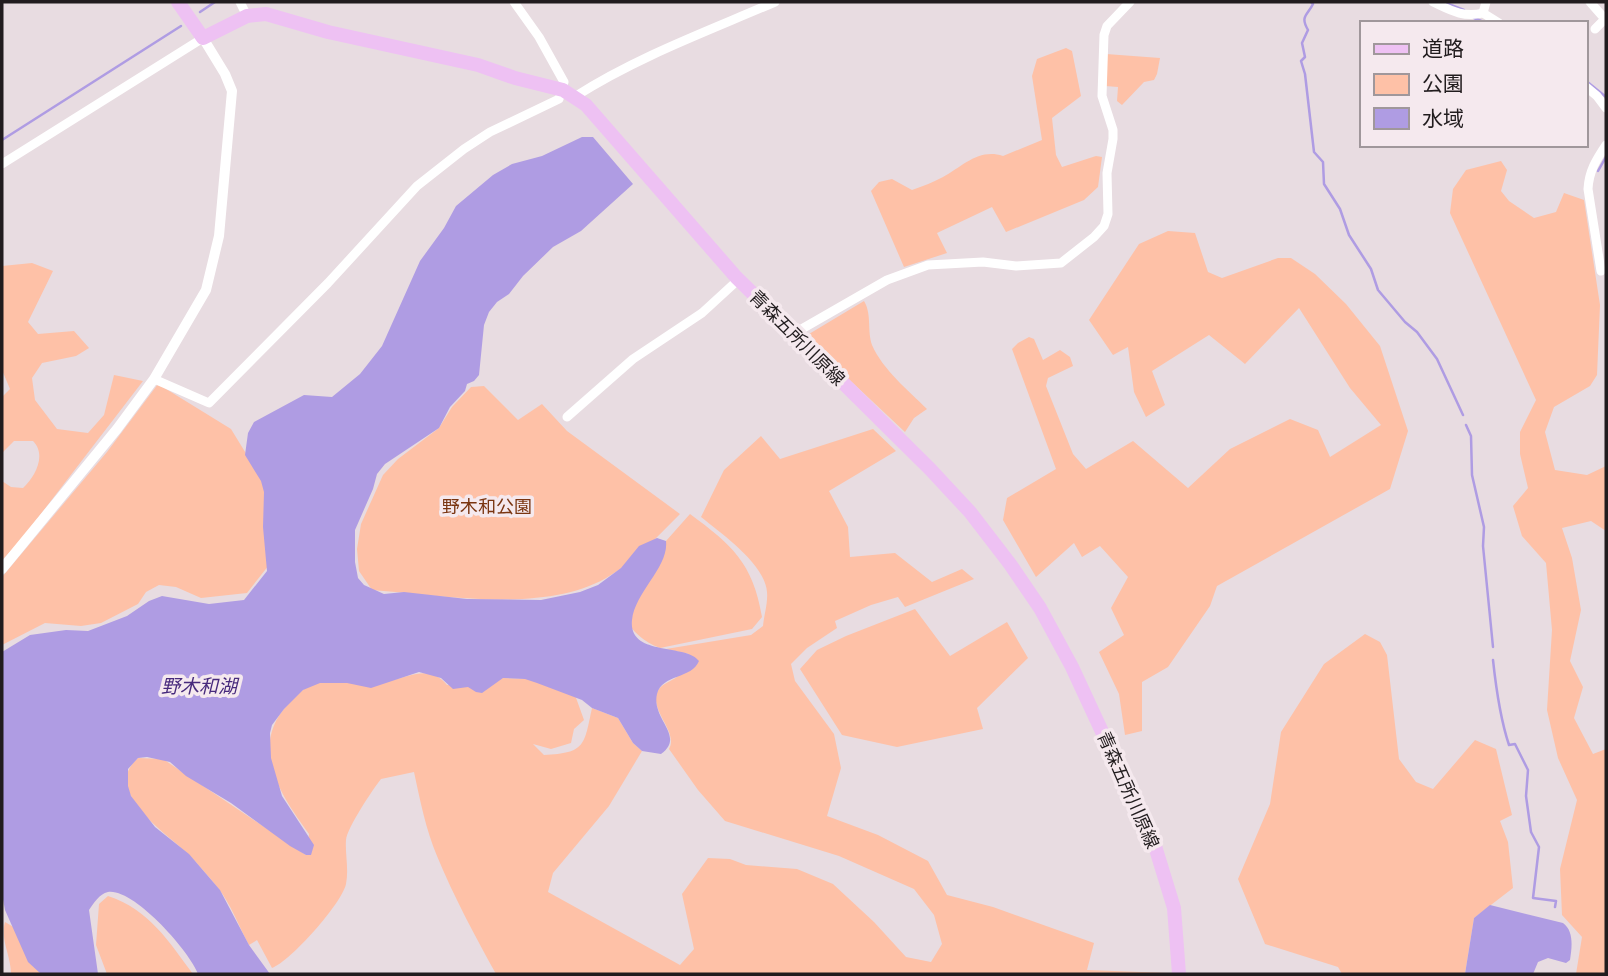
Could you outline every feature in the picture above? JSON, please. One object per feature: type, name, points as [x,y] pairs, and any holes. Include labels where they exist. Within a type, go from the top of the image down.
[{"type":"main road","points":[[178,2],[203,38],[247,16],[266,14],[328,32],[478,65],[569,93]]},
{"type":"main road","name":"青森五所川原線","points":[[569,93],[608,127],[685,221],[738,280],[930,469],[970,512],[1010,564],[1040,608],[1072,667],[1155,846],[1174,908],[1179,974]]},
{"type":"street","points":[[240,2],[247,16]]},
{"type":"street","points":[[514,2],[539,37],[569,93]]},
{"type":"street","points":[[153,379],[209,403],[337,274],[417,186],[490,132],[569,93],[595,84],[775,2]]},
{"type":"street","points":[[793,334],[887,280],[928,265],[983,262],[1016,266],[1061,263],[1094,237],[1104,226],[1108,214],[1107,173],[1113,139],[1113,130],[1102,96],[1104,34],[1107,26],[1130,2]]},
{"type":"street","points":[[1433,2],[1469,16],[1483,13],[1496,21]]},
{"type":"street","points":[[1483,13],[1486,2]]},
{"type":"street","points":[[1590,2],[1605,19],[1595,29]]},
{"type":"street","points":[[2,164],[203,38],[232,91],[219,236],[206,290],[153,379],[117,429],[2,569]]},
{"type":"street","points":[[1587,88],[1606,108]]},
{"type":"street","points":[[1601,271],[1588,177],[1606,145]]},
{"type":"street","points":[[567,417],[633,359],[702,313],[738,280]]},
{"type":"green space","points":[[1066,48],[1072,51],[1081,96],[1052,118],[1056,155],[1062,167],[1096,156],[1102,157],[1098,187],[1084,200],[1006,232],[992,207],[937,233],[947,253],[904,267],[871,191],[879,182],[892,179],[912,190],[940,179],[979,156],[1003,156],[1042,140],[1032,76],[1037,59]]},
{"type":"green space","points":[[1106,54],[1160,58],[1157,74],[1154,80],[1144,82],[1122,105],[1117,101],[1118,87],[1105,86]]},
{"type":"green space","points":[[1501,161],[1507,170],[1501,191],[1509,201],[1534,218],[1556,212],[1564,193],[1584,200],[1600,305],[1597,375],[1590,386],[1554,407],[1545,432],[1555,470],[1587,475],[1606,466],[1606,531],[1591,521],[1562,528],[1572,558],[1581,610],[1570,661],[1583,687],[1574,718],[1593,754],[1606,749],[1606,974],[1576,974],[1582,937],[1562,915],[1560,869],[1577,800],[1558,758],[1547,710],[1552,630],[1546,563],[1522,536],[1513,506],[1528,488],[1520,454],[1520,432],[1536,400],[1450,213],[1453,189],[1466,170]]},
{"type":"green space","points":[[1168,231],[1195,233],[1208,272],[1222,278],[1278,258],[1291,258],[1315,274],[1346,304],[1380,346],[1408,431],[1390,489],[1217,586],[1210,606],[1168,667],[1142,682],[1142,731],[1125,735],[1119,694],[1099,652],[1124,635],[1111,608],[1128,577],[1100,546],[1082,557],[1074,543],[1036,577],[1003,520],[1007,498],[1056,469],[1012,349],[1029,337],[1034,339],[1043,360],[1060,350],[1070,357],[1073,366],[1048,378],[1046,386],[1073,454],[1086,469],[1133,441],[1188,488],[1230,449],[1290,419],[1318,430],[1330,457],[1381,425],[1350,388],[1299,308],[1245,364],[1209,335],[1152,371],[1165,405],[1146,417],[1134,392],[1128,347],[1113,355],[1089,320],[1139,244]]},
{"type":"green space","points":[[32,263],[53,271],[28,322],[38,334],[74,331],[89,348],[76,356],[42,363],[32,378],[35,400],[57,429],[88,433],[104,415],[114,375],[143,381],[17,545],[2,560],[2,481],[11,487],[23,488],[38,466],[39,453],[33,441],[14,441],[2,453],[2,397],[10,389],[2,370],[2,266]]},
{"type":"green space","points":[[864,301],[868,311],[872,345],[877,354],[896,379],[927,409],[914,418],[905,432],[804,337]]},
{"type":"green space","points":[[158,384],[231,429],[266,486],[269,565],[247,593],[201,598],[176,587],[159,585],[146,592],[138,604],[101,623],[81,626],[45,623],[2,645],[2,577],[107,452]]},
{"type":"green space","name":"野木和公園","points":[[484,386],[518,420],[542,404],[567,431],[680,514],[647,547],[611,575],[586,587],[557,595],[495,599],[372,590],[359,571],[357,549],[361,524],[383,475],[398,459],[439,428],[452,407],[471,387]]},
{"type":"green space","points":[[873,429],[896,451],[829,491],[848,527],[850,557],[895,553],[932,582],[962,569],[974,579],[905,607],[898,597],[871,605],[835,621],[837,628],[807,648],[791,664],[795,681],[834,734],[841,768],[827,816],[878,835],[928,861],[947,895],[993,907],[1094,943],[1087,970],[1168,974],[496,974],[437,856],[426,825],[414,772],[381,779],[377,784],[347,834],[347,878],[342,893],[326,917],[303,943],[272,968],[257,940],[249,945],[227,901],[215,884],[189,855],[141,811],[132,798],[127,784],[128,771],[138,758],[163,759],[306,855],[309,834],[280,787],[270,754],[270,737],[276,721],[288,704],[304,689],[317,681],[330,679],[385,681],[421,674],[434,675],[447,685],[503,678],[532,679],[575,695],[584,720],[574,729],[571,743],[551,749],[533,744],[544,755],[568,752],[581,745],[592,708],[618,718],[633,743],[642,751],[609,806],[553,873],[548,892],[680,965],[694,949],[682,894],[708,858],[730,859],[746,865],[797,869],[833,884],[874,922],[906,957],[931,962],[942,944],[934,915],[914,889],[839,856],[725,821],[698,790],[669,749],[670,737],[656,703],[658,691],[680,674],[689,654],[666,649],[751,635],[763,626],[767,592],[759,571],[741,550],[701,517],[724,470],[761,436],[780,459]]},
{"type":"green space","points":[[690,514],[718,536],[738,557],[753,582],[762,617],[752,629],[660,648],[639,636],[623,617],[647,584],[666,541]]},
{"type":"green space","points":[[915,609],[950,656],[1007,622],[1028,658],[977,708],[983,729],[897,747],[842,735],[800,669],[817,650]]},
{"type":"green space","points":[[1365,634],[1380,642],[1387,655],[1399,759],[1416,782],[1433,789],[1475,740],[1496,749],[1512,815],[1500,821],[1508,842],[1513,888],[1474,918],[1465,974],[1342,974],[1338,967],[1265,944],[1238,879],[1270,804],[1281,732],[1324,664]]},
{"type":"green space","points":[[108,896],[123,902],[147,918],[193,974],[107,974],[96,945],[99,904]]},
{"type":"green space","points":[[5,922],[17,929],[29,960],[41,974],[11,974],[4,935]]},
{"type":"water","name":"野木和湖","points":[[582,137],[593,137],[633,184],[581,231],[553,247],[489,312],[484,325],[479,375],[467,384],[439,428],[385,464],[377,474],[355,530],[355,562],[358,578],[364,585],[384,594],[404,592],[467,599],[541,600],[580,592],[598,585],[621,568],[639,546],[657,538],[666,541],[666,551],[634,610],[632,620],[633,632],[639,639],[659,648],[682,652],[699,661],[690,671],[665,683],[657,694],[656,703],[669,734],[668,747],[661,754],[642,751],[633,743],[618,718],[592,708],[582,700],[525,679],[503,678],[482,693],[468,687],[453,689],[441,678],[419,672],[371,688],[347,683],[320,683],[303,690],[284,709],[272,725],[270,733],[271,758],[282,796],[314,845],[311,855],[290,846],[231,803],[186,776],[170,762],[147,757],[138,758],[128,769],[131,796],[155,827],[189,854],[220,890],[249,945],[270,974],[198,974],[173,937],[146,910],[119,893],[108,892],[99,897],[89,910],[98,974],[41,974],[28,962],[5,910],[2,894],[2,652],[30,635],[66,630],[88,631],[127,616],[149,601],[162,596],[209,604],[244,600],[267,571],[263,527],[264,492],[261,481],[245,455],[248,433],[254,422],[304,395],[332,397],[360,374],[382,346],[420,261],[456,206],[493,175],[512,164],[542,156]]},
{"type":"water","points":[[1490,905],[1563,923],[1571,935],[1570,960],[1566,963],[1548,958],[1538,962],[1533,974],[1465,974],[1474,918]]},
{"type":"waterway","points":[[200,12],[215,2]]},
{"type":"waterway","points":[[1311,2],[1313,4],[1304,19],[1308,30],[1302,43],[1305,57],[1301,61],[1305,74],[1314,152],[1323,162],[1324,184],[1340,209],[1349,235],[1371,269],[1378,290],[1417,332],[1437,359],[1463,415]]},
{"type":"waterway","points":[[1443,2],[1464,10]]},
{"type":"waterway","points":[[1474,18],[1481,21]]},
{"type":"waterway","points":[[2,140],[181,26]]},
{"type":"waterway","points":[[1587,82],[1606,97]]},
{"type":"waterway","points":[[1598,171],[1606,157]]},
{"type":"waterway","points":[[1466,425],[1471,436],[1472,475],[1484,527],[1483,546],[1493,647]]},
{"type":"waterway","points":[[1493,660],[1509,745],[1515,744],[1528,770],[1526,796],[1531,832],[1539,847],[1533,898],[1556,901],[1555,907]]}]
